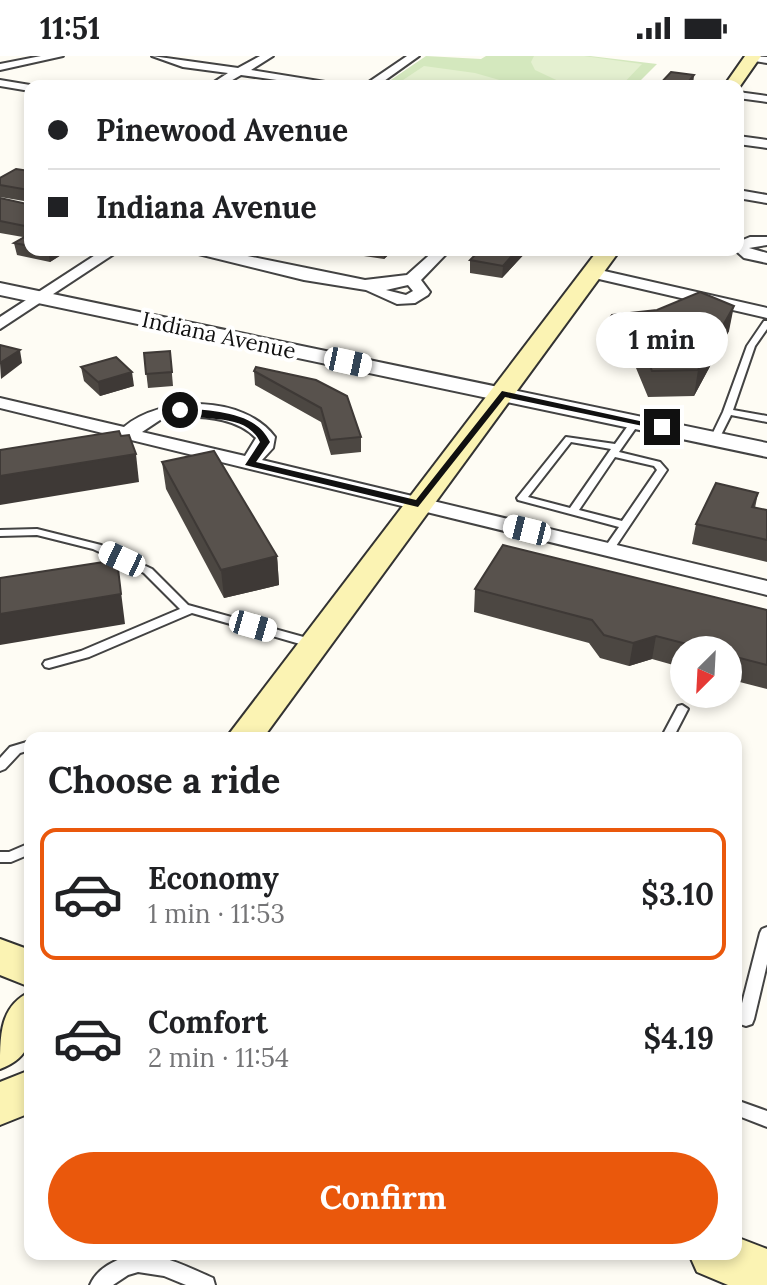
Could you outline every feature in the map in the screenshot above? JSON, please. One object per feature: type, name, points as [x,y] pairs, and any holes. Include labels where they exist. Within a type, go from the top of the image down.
[{"type":"main road","points":[[737,80],[757,58]]},
{"type":"main road","points":[[248,732],[604,256]]},
{"type":"main road","points":[[0,956],[24,966]]},
{"type":"main road","points":[[0,1049],[24,1019]]},
{"type":"main road","points":[[0,1104],[24,1094]]},
{"type":"main road","points":[[730,1260],[767,1275]]},
{"type":"street","points":[[0,67],[58,56]]},
{"type":"street","points":[[157,56],[176,63],[299,80]]},
{"type":"street","points":[[225,80],[268,56]]},
{"type":"street","points":[[378,80],[414,56]]},
{"type":"street","points":[[0,83],[24,87]]},
{"type":"street","points":[[744,96],[767,99]]},
{"type":"street","points":[[744,141],[767,144]]},
{"type":"street","points":[[744,195],[767,199]]},
{"type":"street","points":[[744,245],[750,241],[767,241]]},
{"type":"street","points":[[744,251],[749,255],[767,258]]},
{"type":"street","points":[[0,324],[104,256]]},
{"type":"street","points":[[236,256],[369,285],[389,299],[407,300],[422,292],[411,279],[436,256]]},
{"type":"street","points":[[591,273],[767,313]]},
{"type":"street","name":"Indiana Avenue","points":[[0,289],[767,450]]},
{"type":"street","points":[[0,403],[767,588]]},
{"type":"street","points":[[128,434],[149,417],[169,411],[190,410],[243,421],[259,428],[266,437],[263,448],[249,463]]},
{"type":"lane","points":[[715,439],[751,346],[767,323]]},
{"type":"lane","points":[[728,412],[767,419]]},
{"type":"lane","points":[[573,511],[635,422]]},
{"type":"lane","points":[[608,550],[625,525],[662,467],[569,439],[522,495],[525,499],[625,525]]},
{"type":"lane","points":[[0,533],[37,532],[97,547],[148,571],[184,607],[314,644]]},
{"type":"lane","points":[[49,664],[85,654],[191,609]]},
{"type":"lane","points":[[670,732],[682,709]]},
{"type":"lane","points":[[0,766],[15,750],[24,747]]},
{"type":"lane","points":[[0,857],[11,857],[24,851]]},
{"type":"lane","points":[[746,1019],[767,933]]},
{"type":"lane","points":[[742,1109],[767,1119]]},
{"type":"lane","points":[[99,1285],[123,1266],[140,1260],[162,1264],[206,1285]]},
{"type":"green space","points":[[426,56],[481,59],[486,56],[590,56],[657,64],[641,80],[391,80]]},
{"type":"green space","points":[[534,56],[584,56],[642,64],[627,80],[556,80],[535,70],[531,62]]},
{"type":"green space","points":[[424,66],[475,73],[499,80],[403,80]]},
{"type":"building","points":[[671,72],[694,75],[690,80],[664,80]]},
{"type":"building","points":[[16,169],[24,170],[24,189],[0,185],[0,178]]},
{"type":"building","points":[[0,198],[24,203],[24,226],[0,221]]},
{"type":"building","points":[[474,256],[512,256],[503,266],[470,260]]},
{"type":"building","points":[[700,292],[734,306],[698,370],[652,371],[640,342],[604,326],[612,315],[657,310]]},
{"type":"building","points":[[0,345],[20,350],[0,363]]},
{"type":"building","points":[[170,351],[172,372],[146,374],[144,353]]},
{"type":"building","points":[[116,357],[132,372],[98,382],[81,367]]},
{"type":"building","points":[[256,367],[316,380],[347,396],[361,437],[330,440],[321,408],[254,371]]},
{"type":"building","points":[[119,431],[121,436],[129,435],[136,454],[0,476],[0,450]]},
{"type":"building","points":[[214,451],[277,556],[221,570],[162,462]]},
{"type":"building","points":[[716,483],[758,493],[752,507],[767,510],[767,540],[696,524]]},
{"type":"building","points":[[503,545],[767,610],[767,665],[742,659],[742,636],[670,636],[670,640],[656,636],[633,643],[604,635],[592,620],[475,589]]},
{"type":"building","points":[[117,560],[121,594],[0,614],[0,578]]},
{"type":"route","points":[[180,410],[202,411],[259,428],[266,437],[265,442],[249,463],[418,504],[502,394],[662,427]]}]
